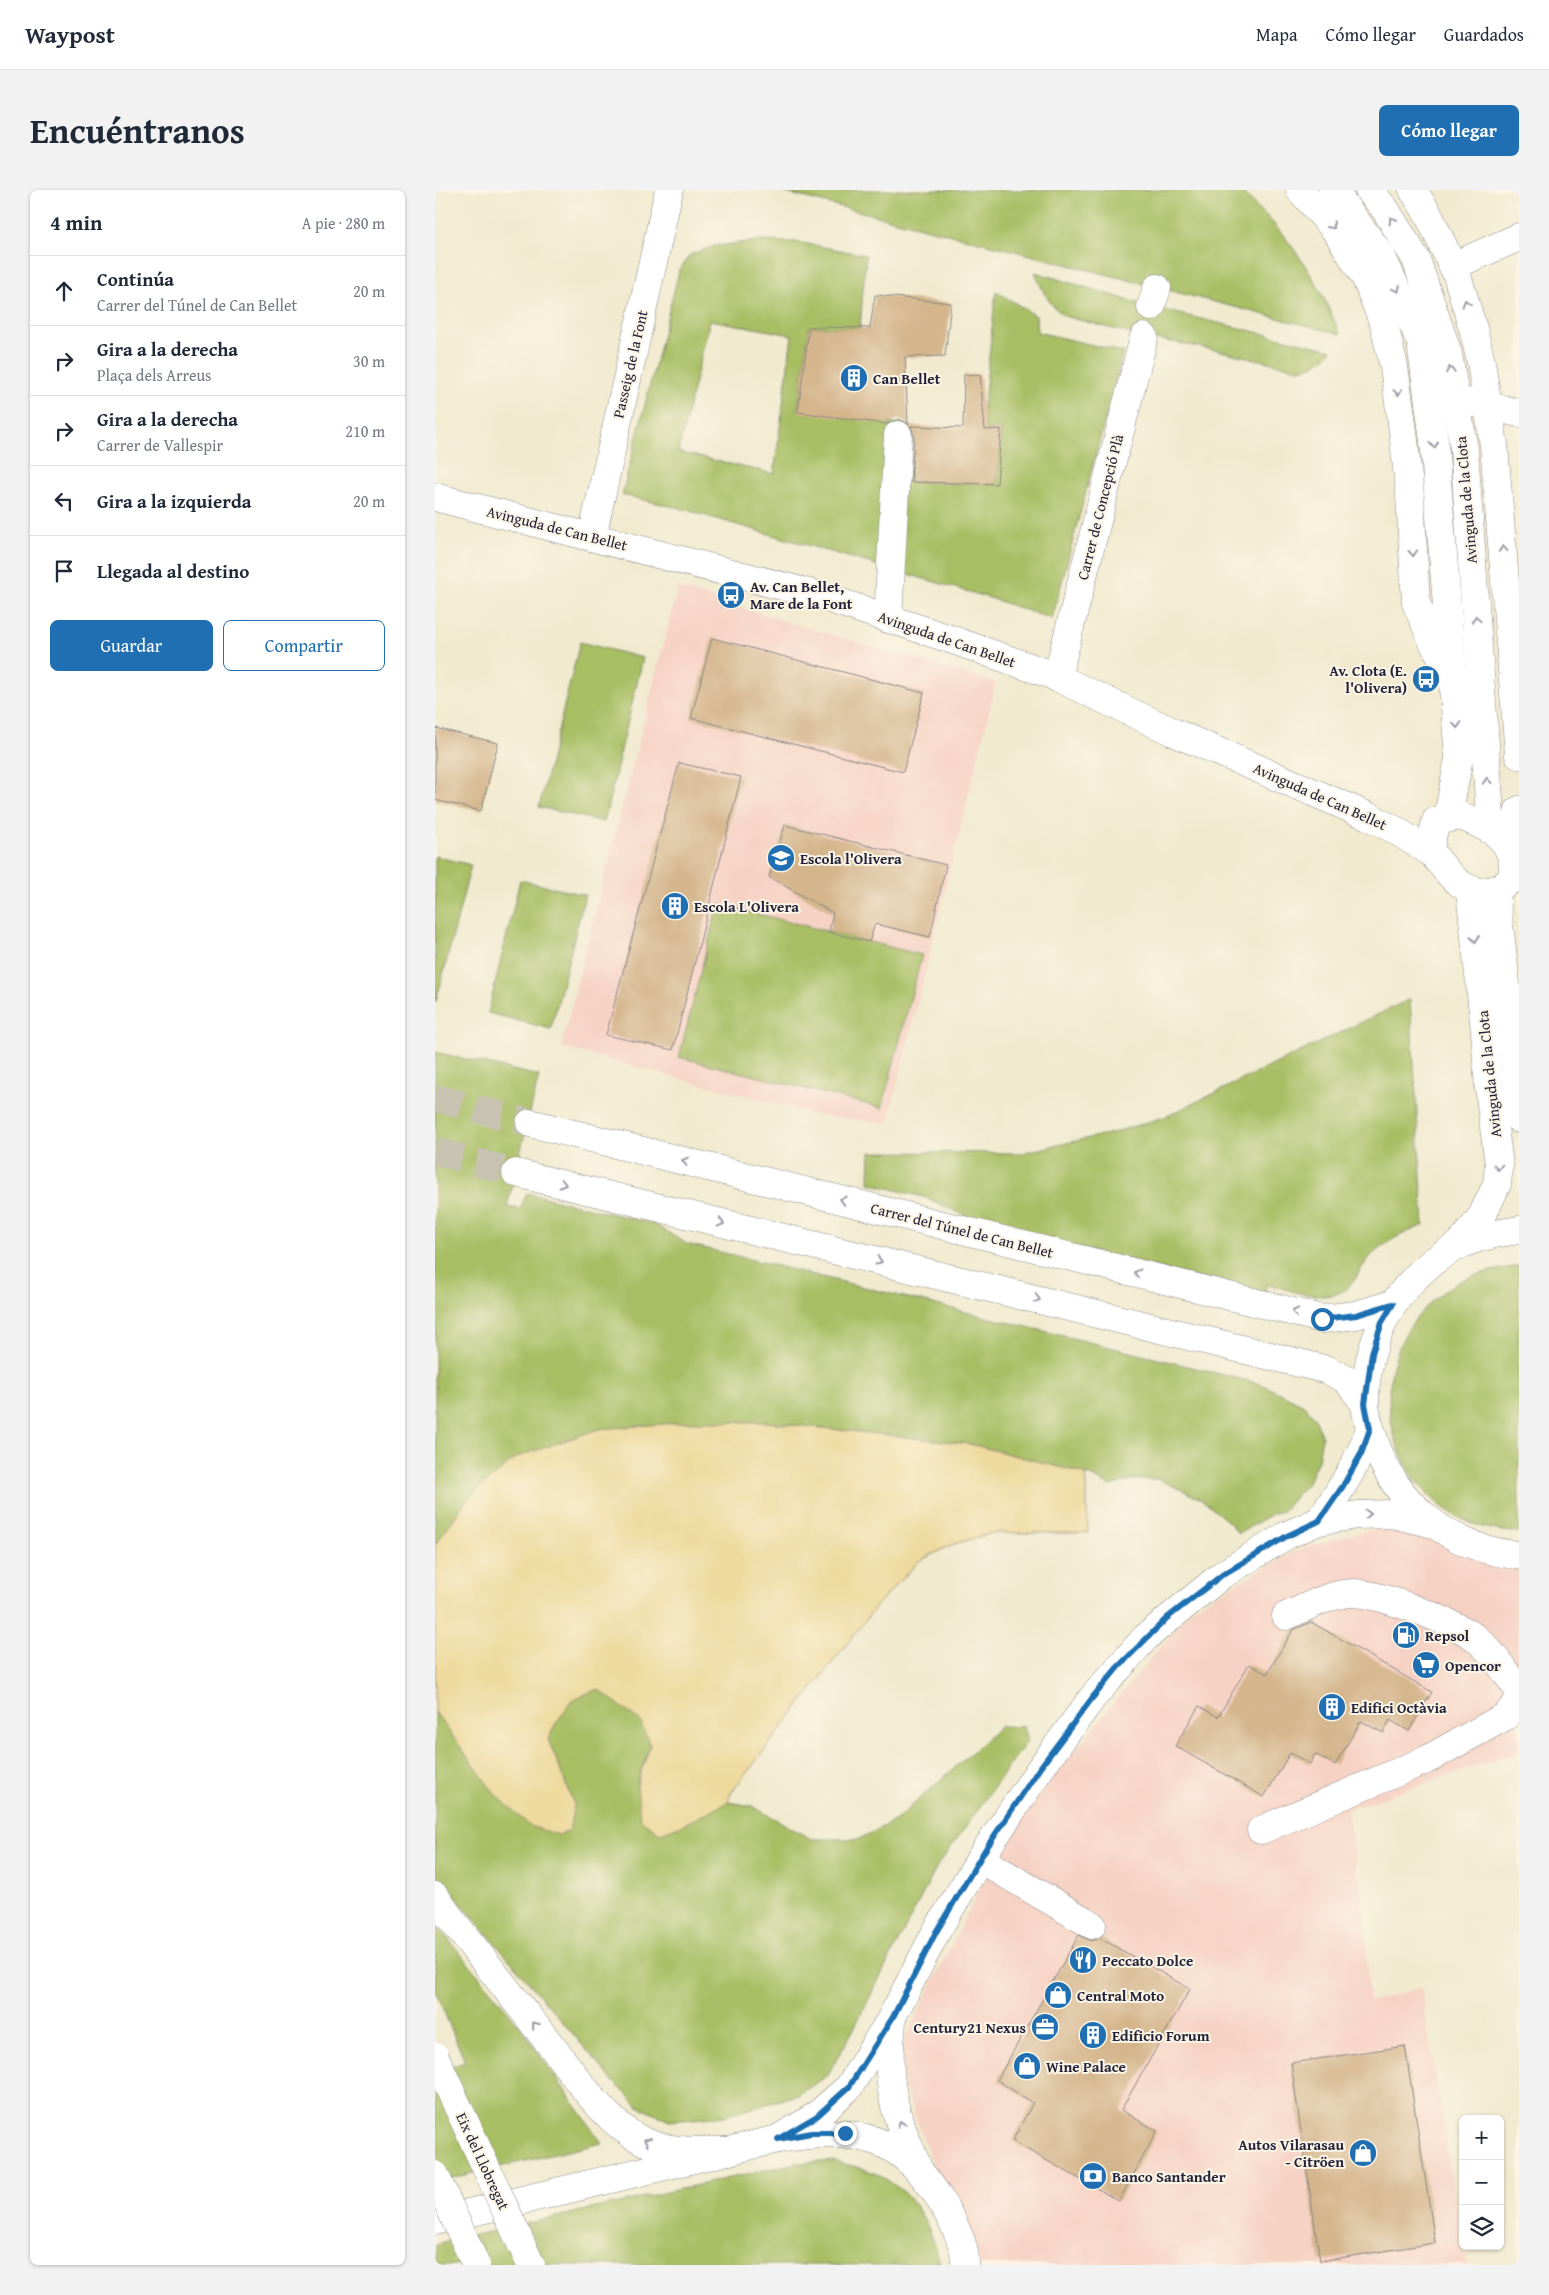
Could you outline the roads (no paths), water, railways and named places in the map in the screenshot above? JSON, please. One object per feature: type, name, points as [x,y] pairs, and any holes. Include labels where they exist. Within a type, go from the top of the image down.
[{"type":"main road","name":"Passeig de la Font","points":[[592,537],[669,190]]},
{"type":"main road","name":"Avinguda de la Clota","points":[[1300,190],[1337,232],[1366,279],[1384,324],[1394,367],[1403,431],[1410,496],[1416,603],[1435,646],[1454,676]]},
{"type":"main road","name":"Avinguda de la Clota","points":[[1333,190],[1381,255],[1421,342],[1434,440],[1459,758],[1448,817]]},
{"type":"main road","name":"Avinguda de la Clota","points":[[1369,190],[1385,210],[1416,259],[1447,354],[1464,449],[1491,829]]},
{"type":"main road","points":[[1413,190],[1427,212],[1453,266],[1474,332],[1488,406],[1495,445],[1519,755]]},
{"type":"main road","points":[[1453,266],[1519,237]]},
{"type":"main road","name":"Carrer de Concepció Plà","points":[[1057,678],[1144,337]]},
{"type":"main road","points":[[1455,398],[1519,412]]},
{"type":"main road","points":[[888,619],[898,435]]},
{"type":"main road","name":"Avinguda de Can Bellet","points":[[435,497],[821,596],[1057,678],[1173,732],[1369,816],[1432,853]]},
{"type":"main road","points":[[1510,849],[1519,810]]},
{"type":"main road","points":[[1460,816],[1491,829],[1502,838],[1510,849],[1514,865],[1499,887],[1450,875],[1432,853],[1432,837],[1436,821],[1460,816]]},
{"type":"main road","name":"Avinguda de la Clota","points":[[1499,887],[1514,1006],[1519,1119]]},
{"type":"main road","name":"Avinguda de la Clota","points":[[1459,1245],[1482,1216],[1497,1184],[1499,1165],[1489,1089],[1485,1031],[1499,887]]},
{"type":"main road","name":"Carrer del Túnel de Can Bellet","points":[[531,1123],[1322,1319],[1356,1315],[1393,1304]]},
{"type":"main road","points":[[516,1172],[1328,1370],[1347,1380],[1368,1417],[1378,1454],[1392,1481],[1411,1504],[1433,1524],[1458,1538],[1488,1551],[1519,1555]]},
{"type":"main road","points":[[1319,1521],[1343,1486],[1361,1454],[1368,1417],[1372,1353],[1382,1322],[1393,1304],[1405,1288],[1428,1265],[1459,1245],[1487,1235],[1519,1230]]},
{"type":"main road","points":[[778,2139],[817,2116],[849,2087],[893,2017],[936,1932],[980,1859],[1039,1769],[1087,1705],[1146,1637],[1222,1575],[1287,1536],[1319,1521],[1358,1515],[1391,1514],[1433,1524]]},
{"type":"main road","points":[[1286,1616],[1325,1599],[1354,1593],[1405,1605],[1429,1614],[1477,1638],[1496,1657],[1519,1690]]},
{"type":"main road","points":[[1261,1830],[1426,1760],[1507,1716],[1519,1701]]},
{"type":"main road","points":[[980,1859],[1092,1925]]},
{"type":"main road","points":[[435,1896],[454,1923],[559,2055],[602,2107],[621,2126],[643,2140],[661,2147],[688,2151],[729,2151]]},
{"type":"main road","points":[[893,2017],[889,2060],[892,2091],[899,2120],[919,2169]]},
{"type":"main road","name":"Eix del Llobregat","points":[[435,2057],[531,2265]]},
{"type":"main road","points":[[435,2221],[778,2139],[811,2133],[845,2133],[873,2140],[889,2147],[904,2155],[919,2169],[931,2184],[951,2218],[968,2261]]},
{"type":"main road","points":[[435,2175],[476,2265]]},
{"type":"tunnel","points":[[435,1098],[530,1123]]},
{"type":"tunnel","points":[[435,1151],[516,1173]]},
{"type":"place","name":"Can Bellet","points":[[854,378]]},
{"type":"place","name":"Av. Can Bellet, Mare de la Font","points":[[731,595]]},
{"type":"place","name":"Av. Clota (E. l'Olivera)","points":[[1426,679]]},
{"type":"place","name":"Escola l'Olivera","points":[[781,858]]},
{"type":"place","name":"Escola L'Olivera","points":[[675,906]]},
{"type":"place","name":"Repsol","points":[[1406,1635]]},
{"type":"place","name":"Opencor","points":[[1426,1665]]},
{"type":"place","name":"Edifici Octàvia","points":[[1332,1707]]},
{"type":"place","name":"Peccato Dolce","points":[[1083,1960]]},
{"type":"place","name":"Central Moto","points":[[1058,1995]]},
{"type":"place","name":"Century21 Nexus","points":[[1045,2027]]},
{"type":"place","name":"Edificio Forum","points":[[1093,2035]]},
{"type":"place","name":"Wine Palace","points":[[1027,2066]]},
{"type":"place","name":"Autos Vilarasau - Citröen","points":[[1363,2153]]},
{"type":"place","name":"Banco Santander","points":[[1093,2176]]}]
